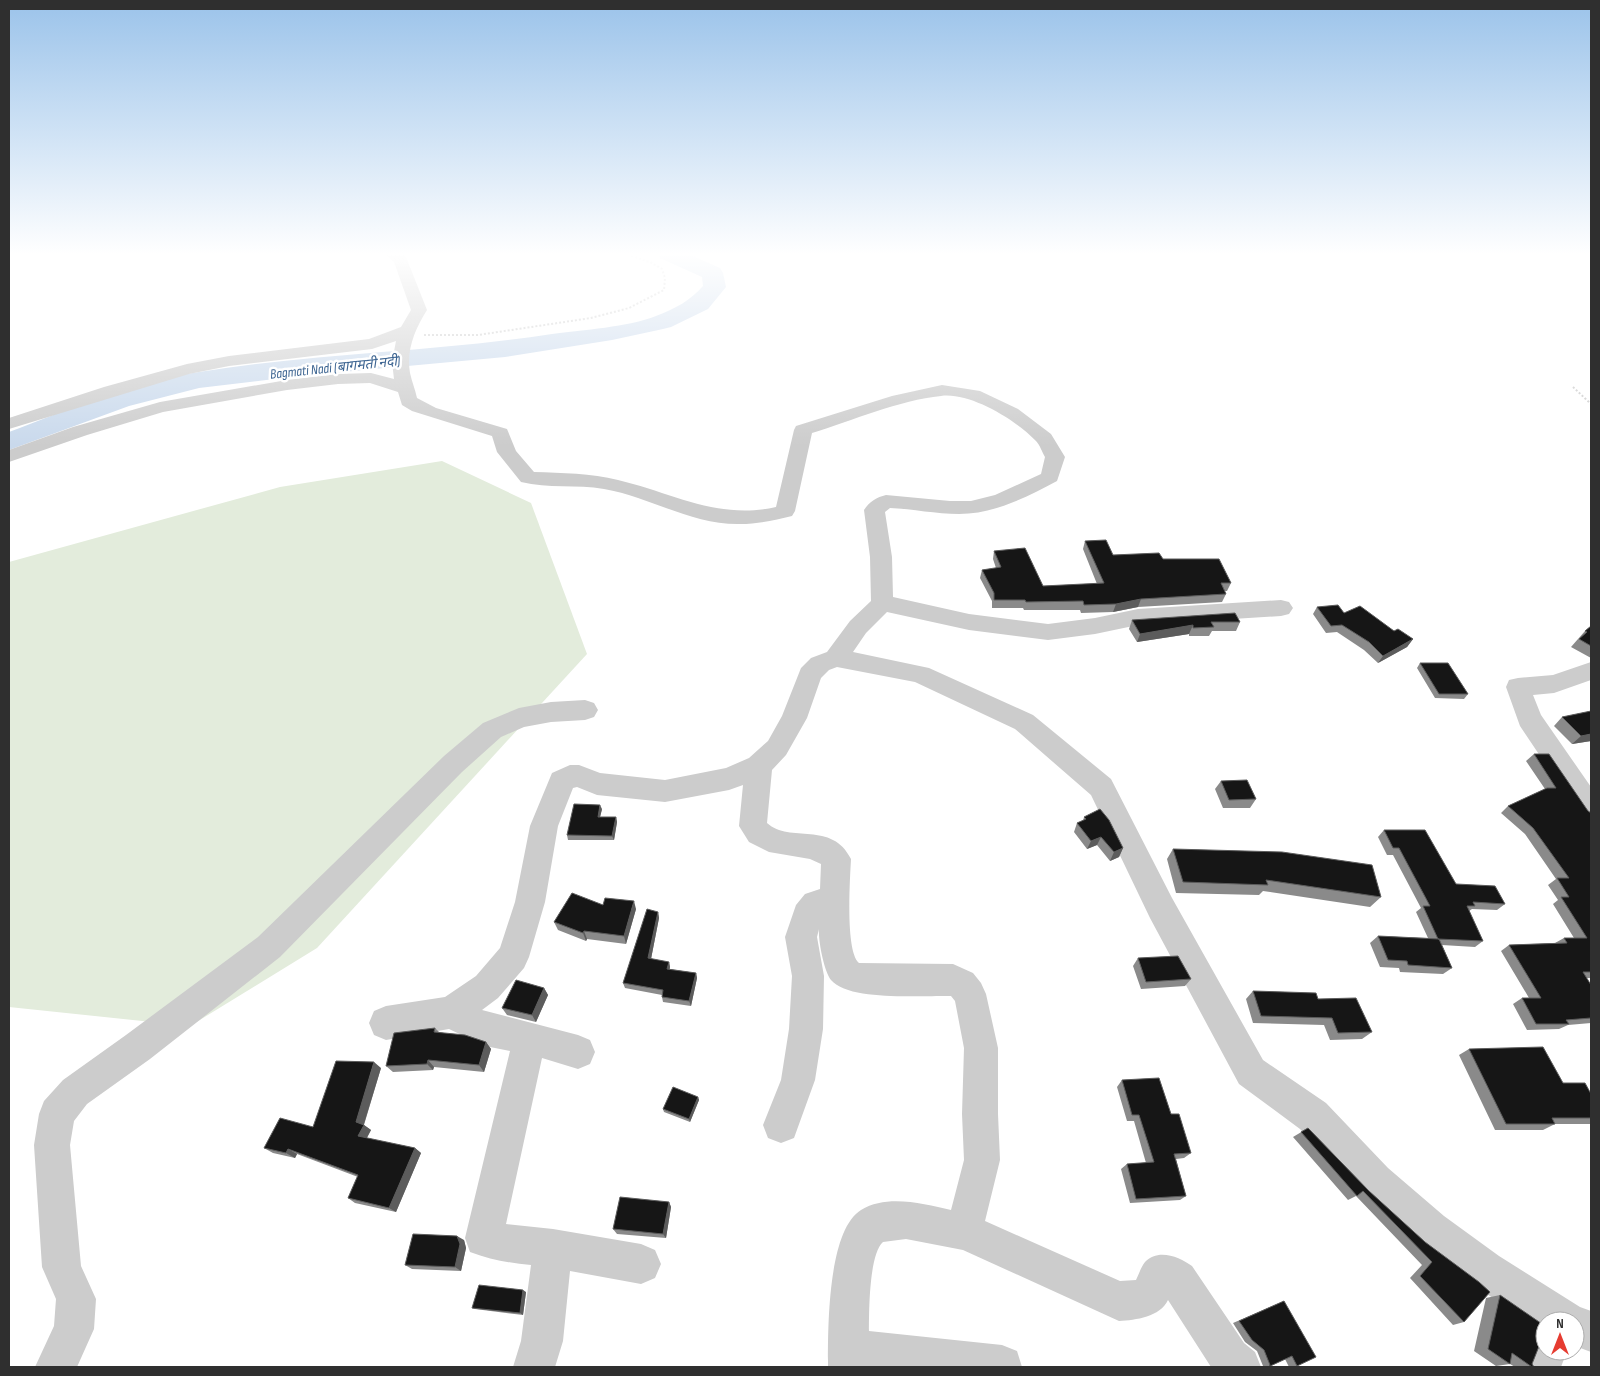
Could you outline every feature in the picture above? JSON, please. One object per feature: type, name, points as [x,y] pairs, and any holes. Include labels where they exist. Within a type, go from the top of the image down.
[{"type":"street","points":[[415,317],[404,336],[401,370],[407,389],[408,401],[422,410],[437,416],[479,424],[500,433],[507,452],[528,478],[615,484],[702,513],[736,519],[765,517],[785,511],[803,430],[898,400],[942,390],[974,395],[1012,413],[1044,438],[1055,457],[1050,477],[1006,499],[971,507],[886,501],[874,510],[881,557],[882,602],[858,627],[836,658]]},
{"type":"street","points":[[9,424],[110,391],[187,369],[229,361],[372,344],[404,336]]},
{"type":"street","points":[[9,456],[80,431],[160,407],[287,385],[338,379],[371,378],[407,389]]},
{"type":"street","points":[[882,602],[969,622],[1048,632],[1095,626],[1138,617],[1281,608]]},
{"type":"street","points":[[386,1023],[451,1012],[487,987],[513,957],[530,902],[544,826],[562,781],[570,776],[579,776],[597,784],[665,791],[729,779],[758,766],[777,748],[794,718],[810,674],[820,664],[836,658],[920,674],[1024,722],[1101,787],[1161,908],[1251,1072],[1313,1116],[1375,1181],[1430,1230],[1542,1311]]},
{"type":"street","points":[[1591,671],[1554,684],[1518,687],[1529,720],[1591,809]]},
{"type":"street","points":[[56,1367],[74,1330],[76,1299],[62,1268],[52,1145],[58,1114],[75,1092],[138,1047],[269,947],[453,764],[492,730],[519,718],[551,712],[585,710]]},
{"type":"street","points":[[758,766],[753,826],[761,836],[785,843],[830,851],[836,859],[834,936],[842,969],[852,977],[863,979],[953,980],[962,984],[970,994],[981,1048],[980,1114],[982,1160],[974,1200],[963,1231]]},
{"type":"street","points":[[780,1125],[798,1080],[806,1029],[808,976],[801,937],[807,914],[816,904],[834,900]]},
{"type":"street","points":[[451,1012],[485,1029],[530,1038],[578,1052]]},
{"type":"street","points":[[530,1038],[484,1238],[501,1244],[553,1248],[641,1264]]},
{"type":"street","points":[[1002,1366],[849,1358],[848,1301],[857,1249],[864,1233],[874,1224],[906,1220],[963,1231],[1014,1252],[1119,1301],[1137,1300],[1150,1294],[1160,1275],[1170,1274],[1178,1280],[1229,1358],[1240,1367]]},
{"type":"street","points":[[534,1367],[542,1341],[553,1248]]},
{"type":"path","points":[[404,336],[478,336],[594,317]]},
{"type":"path","points":[[1573,387],[1591,404]]},
{"type":"green space","points":[[442,461],[531,503],[587,654],[317,948],[190,1026],[9,1007],[9,562],[280,487]]},
{"type":"building","points":[[1106,540],[1113,555],[1159,553],[1163,559],[1219,559],[1231,583],[1221,583],[1226,594],[1141,599],[1116,604],[1084,605],[1083,601],[1026,602],[1025,600],[994,600],[994,593],[982,570],[1001,567],[994,551],[1025,548],[1043,586],[1104,583],[1085,541]]},
{"type":"building","points":[[1338,605],[1344,613],[1360,606],[1394,631],[1398,629],[1413,639],[1383,656],[1369,642],[1342,625],[1331,626],[1317,607]]},
{"type":"building","points":[[1235,613],[1240,622],[1211,622],[1214,627],[1193,628],[1193,625],[1140,634],[1132,620]]},
{"type":"building","points":[[1591,626],[1591,646],[1579,639]]},
{"type":"building","points":[[1420,663],[1448,663],[1468,694],[1439,694]]},
{"type":"building","points":[[1591,711],[1591,734],[1581,736],[1562,717]]},
{"type":"building","points":[[1534,754],[1549,754],[1591,813],[1591,972],[1583,972],[1591,985],[1591,1018],[1566,1020],[1569,1024],[1536,1024],[1522,998],[1541,998],[1509,945],[1567,943],[1564,938],[1587,938],[1561,897],[1569,897],[1557,878],[1569,878],[1533,828],[1508,806],[1547,788],[1556,788]]},
{"type":"building","points":[[1247,780],[1256,799],[1229,800],[1221,781]]},
{"type":"building","points":[[574,804],[600,805],[598,817],[616,817],[612,836],[567,835]]},
{"type":"building","points":[[1100,809],[1109,820],[1123,848],[1114,852],[1101,837],[1091,841],[1077,823]]},
{"type":"building","points":[[1384,830],[1425,830],[1456,884],[1495,886],[1505,904],[1473,902],[1475,906],[1467,906],[1483,941],[1438,939],[1423,906],[1430,906],[1399,848],[1393,848]]},
{"type":"building","points":[[1173,849],[1282,852],[1372,865],[1381,897],[1266,880],[1268,885],[1183,882]]},
{"type":"building","points":[[572,893],[603,905],[605,898],[634,901],[624,936],[584,931],[583,933],[554,922]]},
{"type":"building","points":[[647,909],[658,912],[648,958],[669,962],[667,969],[696,973],[689,1001],[662,997],[663,990],[623,983]]},
{"type":"building","points":[[1378,936],[1439,939],[1452,968],[1408,965],[1407,961],[1388,960]]},
{"type":"building","points":[[1178,956],[1191,979],[1146,982],[1138,958]]},
{"type":"building","points":[[516,980],[544,988],[532,1015],[502,1008]]},
{"type":"building","points":[[1253,991],[1316,993],[1318,999],[1356,998],[1372,1032],[1338,1033],[1332,1018],[1261,1016]]},
{"type":"building","points":[[435,1028],[434,1032],[465,1035],[486,1042],[479,1065],[428,1060],[427,1064],[386,1066],[394,1033]]},
{"type":"building","points":[[1543,1047],[1563,1083],[1585,1083],[1591,1094],[1591,1118],[1552,1118],[1555,1124],[1506,1124],[1469,1049]]},
{"type":"building","points":[[336,1061],[374,1062],[356,1122],[364,1125],[358,1136],[415,1148],[389,1208],[348,1198],[358,1175],[288,1149],[286,1153],[264,1148],[280,1118],[313,1127]]},
{"type":"building","points":[[1159,1078],[1171,1114],[1179,1114],[1191,1153],[1174,1154],[1186,1196],[1136,1199],[1127,1164],[1154,1162],[1139,1115],[1132,1115],[1122,1080]]},
{"type":"building","points":[[673,1087],[698,1097],[689,1119],[663,1109]]},
{"type":"building","points":[[1308,1128],[1369,1191],[1425,1242],[1490,1292],[1464,1322],[1420,1276],[1432,1262],[1363,1191],[1357,1196],[1301,1132]]},
{"type":"building","points":[[620,1197],[669,1202],[663,1234],[613,1229]]},
{"type":"building","points":[[413,1234],[457,1236],[460,1244],[455,1267],[405,1265]]},
{"type":"building","points":[[479,1285],[523,1290],[520,1313],[472,1308]]},
{"type":"building","points":[[1500,1295],[1535,1319],[1535,1356],[1532,1364],[1534,1367],[1512,1353],[1510,1364],[1488,1349]]},
{"type":"building","points":[[1284,1301],[1316,1357],[1297,1366],[1292,1356],[1268,1367],[1270,1365],[1264,1350],[1252,1340],[1239,1321]]},
{"type":"waterway","name":"Bagmati Nadi (बागमती नदी)","points":[[9,442],[119,400],[198,380],[299,368],[505,349],[612,333],[663,322],[673,317]]}]
